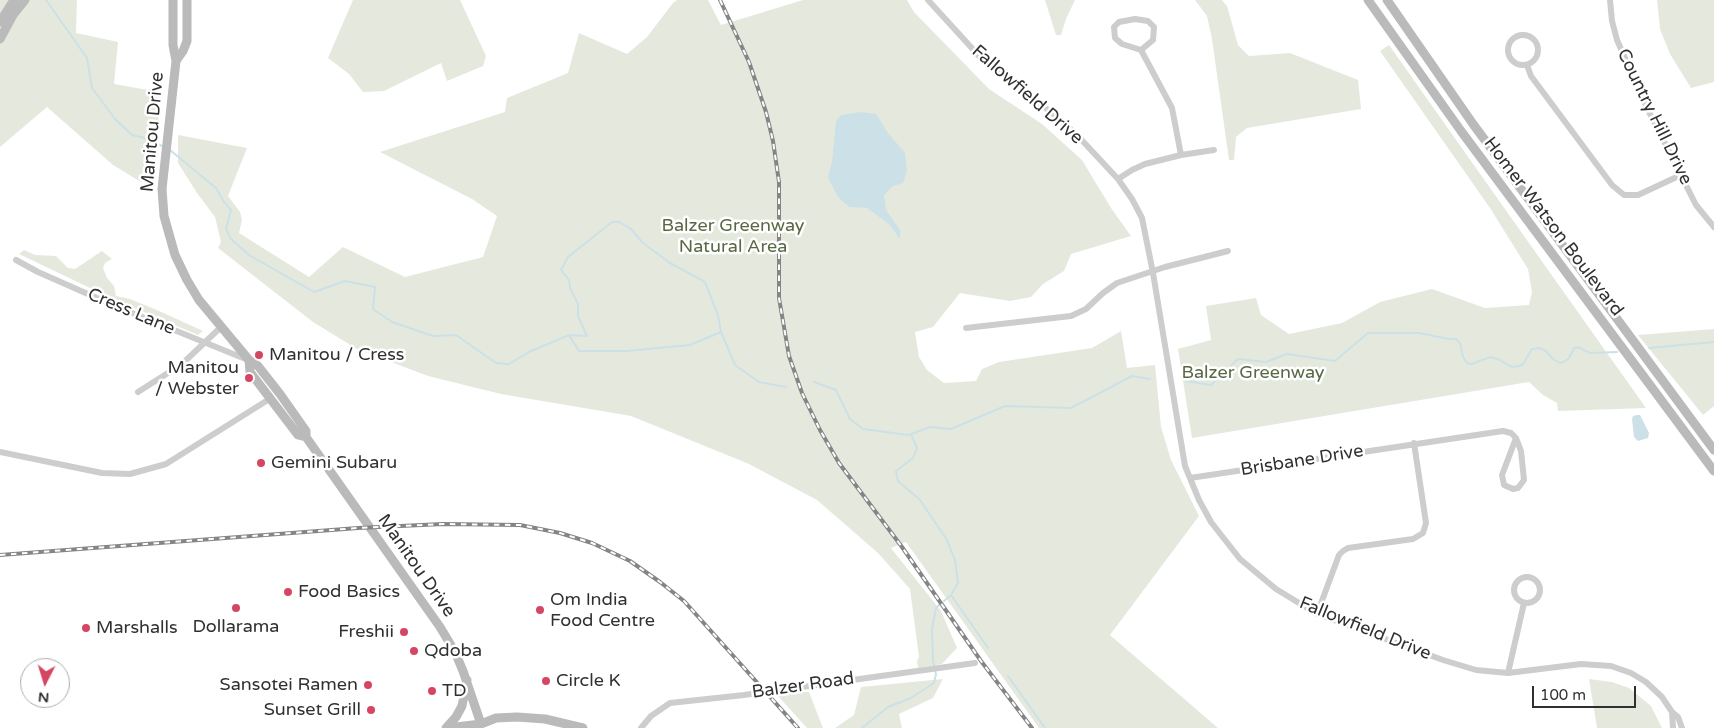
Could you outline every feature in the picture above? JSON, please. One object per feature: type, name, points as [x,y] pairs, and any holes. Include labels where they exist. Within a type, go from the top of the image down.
[{"type":"main road","name":"Manitou Drive","points":[[172,0],[173,45],[176,61],[162,175],[164,216],[175,255],[199,300],[249,360],[258,366],[280,394],[306,431],[306,437],[435,620],[455,652],[486,726]]},
{"type":"main road","name":"Manitou Drive","points":[[176,61],[187,41],[187,0]]},
{"type":"main road","name":"Homer Watson Boulevard","points":[[1368,0],[1461,131],[1714,472]]},
{"type":"main road","name":"Homer Watson Boulevard","points":[[1387,0],[1472,124],[1714,450]]},
{"type":"main road","points":[[0,22],[21,1]]},
{"type":"main road","points":[[0,38],[21,1]]},
{"type":"main road","name":"Manitou Drive","points":[[249,360],[250,372],[298,435],[306,437]]},
{"type":"main road","points":[[447,728],[462,706],[467,680]]},
{"type":"main road","points":[[447,728],[486,726],[496,718],[545,719],[583,728]]},
{"type":"street","name":"Fallowfield Drive","points":[[928,0],[980,58],[1057,117],[1077,135],[1118,179],[1132,199],[1142,218],[1153,273],[1185,466],[1199,500],[1211,522],[1240,559],[1276,589],[1318,614],[1443,660],[1476,670],[1508,673],[1581,664],[1611,666],[1631,673],[1646,682],[1662,697],[1672,712],[1678,716],[1682,728]]},
{"type":"street","name":"Country Hill Drive","points":[[1610,0],[1612,21],[1617,40],[1648,110],[1696,205],[1714,227]]},
{"type":"street","points":[[1141,50],[1153,40],[1154,27],[1148,21],[1135,19],[1118,22],[1114,26],[1115,38],[1122,44],[1141,50],[1172,108],[1181,155]]},
{"type":"street","points":[[1520,35],[1534,38],[1539,48],[1536,58],[1527,65],[1516,63],[1509,54],[1509,44],[1520,35]]},
{"type":"street","points":[[1527,65],[1530,76],[1612,185],[1624,195],[1638,195],[1681,175]]},
{"type":"street","points":[[1118,179],[1145,164],[1181,155],[1214,150]]},
{"type":"street","points":[[966,328],[1072,316],[1086,309],[1111,286],[1153,273],[1165,267],[1228,251]]},
{"type":"street","name":"Cress Lane","points":[[16,260],[38,272],[204,343],[249,360]]},
{"type":"street","points":[[138,392],[182,364],[221,327]]},
{"type":"street","points":[[0,452],[102,473],[130,474],[166,464],[271,398]]},
{"type":"street","name":"Brisbane Drive","points":[[1190,478],[1503,431],[1511,433],[1516,438]]},
{"type":"street","points":[[1516,438],[1521,451],[1524,480],[1522,485],[1513,490],[1504,485],[1502,475],[1516,438]]},
{"type":"street","points":[[1318,614],[1339,555],[1343,551],[1348,548],[1413,538],[1423,533],[1426,523],[1414,444]]},
{"type":"street","points":[[1530,578],[1539,585],[1539,596],[1533,602],[1524,603],[1516,598],[1514,588],[1519,580],[1530,578]]},
{"type":"street","points":[[1508,673],[1524,603]]},
{"type":"street","name":"Balzer Road","points":[[641,728],[650,716],[670,703],[975,663]]},
{"type":"street","points":[[1672,712],[1673,728]]},
{"type":"green space","points":[[0,0],[77,0],[76,33],[118,42],[114,84],[159,92],[158,138],[154,174],[141,182],[113,165],[47,107],[0,147]]},
{"type":"green space","points":[[353,0],[460,0],[486,56],[483,66],[447,81],[441,63],[384,91],[363,92],[349,74],[328,58]]},
{"type":"green space","name":"Balzer Greenway Natural Area","points":[[677,0],[708,0],[721,25],[803,0],[907,0],[914,12],[989,89],[1042,124],[1082,160],[1111,208],[1131,236],[1071,254],[1064,271],[1043,284],[1031,297],[1010,301],[960,293],[933,327],[915,332],[919,357],[927,370],[944,383],[976,381],[982,369],[999,362],[1092,348],[1121,331],[1127,368],[1155,365],[1161,427],[1171,460],[1199,516],[1110,635],[1218,728],[1039,728],[906,542],[891,548],[941,611],[957,648],[942,664],[918,668],[917,661],[919,657],[910,589],[878,553],[817,500],[749,464],[631,416],[501,394],[428,376],[357,349],[313,322],[218,248],[221,242],[215,217],[178,163],[178,135],[247,148],[228,196],[240,212],[242,220],[239,233],[309,277],[343,247],[405,277],[483,257],[497,216],[472,199],[380,152],[505,112],[507,98],[568,73],[579,33],[627,54],[647,37]]},
{"type":"green space","points":[[1045,0],[1075,0],[1061,35],[1056,35]]},
{"type":"green space","points":[[1195,0],[1222,0],[1227,6],[1238,45],[1249,56],[1290,53],[1358,80],[1361,109],[1247,128],[1236,137],[1234,160],[1229,160],[1212,39],[1207,16]]},
{"type":"green space","points":[[1657,0],[1714,0],[1714,82],[1691,88],[1670,54],[1660,29]]},
{"type":"green space","name":"Balzer Greenway","points":[[1389,45],[1646,408],[1558,411],[1557,403],[1543,395],[1529,382],[1192,438],[1178,349],[1211,340],[1206,306],[1256,298],[1261,315],[1289,334],[1342,323],[1380,302],[1432,289],[1485,308],[1529,305],[1532,292],[1528,269],[1490,208],[1380,51]]},
{"type":"green space","points":[[24,250],[35,255],[56,256],[68,268],[75,269],[102,251],[112,259],[105,263],[103,268],[107,278],[114,286],[116,296],[130,299],[203,331],[198,335],[111,298],[19,254]]},
{"type":"green space","points":[[1714,329],[1714,406],[1703,415],[1638,335]]},
{"type":"green space","points":[[943,679],[933,698],[899,714],[902,728],[835,728],[854,715],[861,687]]},
{"type":"green space","points":[[1589,679],[1612,682],[1629,688],[1651,706],[1662,728],[1597,728]]},
{"type":"green space","points":[[809,692],[823,728],[807,728],[778,696]]},
{"type":"shaded area","points":[[861,112],[876,114],[888,133],[905,153],[907,171],[903,183],[893,186],[884,195],[886,210],[900,230],[900,239],[889,224],[867,208],[849,207],[838,197],[828,178],[832,161],[836,121],[841,115]]},
{"type":"shaded area","points":[[1640,415],[1649,433],[1648,438],[1638,441],[1634,437],[1632,419],[1633,416]]},
{"type":"waterway","points":[[46,0],[87,58],[92,88],[115,119],[132,135],[145,138],[164,147]]},
{"type":"waterway","points":[[170,150],[216,188],[231,210],[226,229],[231,239],[249,255],[314,292],[345,281],[375,287],[373,309],[392,322],[433,336],[456,335],[496,363],[509,364],[529,352],[569,335],[587,336],[578,316],[578,304],[570,288],[569,280],[561,270],[568,257],[612,222],[619,222],[631,229],[643,243],[670,263],[705,282],[718,315],[721,332],[735,365],[759,382],[786,387]]},
{"type":"waterway","points":[[569,335],[579,351],[627,351],[690,345],[721,332]]},
{"type":"waterway","points":[[1186,381],[1211,385],[1238,359],[1266,362],[1287,354],[1335,361],[1368,333],[1419,333],[1456,339],[1460,343],[1463,357],[1467,363],[1472,364],[1490,357],[1512,367],[1519,366],[1523,364],[1532,349],[1539,348],[1546,351],[1553,359],[1560,363],[1569,358],[1574,348],[1578,347],[1590,353],[1617,352]]},
{"type":"waterway","points":[[1649,348],[1714,342]]},
{"type":"waterway","points":[[814,382],[836,390],[850,419],[863,429],[908,435],[931,427],[951,429],[1005,406],[1071,408],[1132,376],[1150,379]]},
{"type":"waterway","points":[[911,434],[917,448],[913,458],[896,471],[898,481],[920,500],[947,540],[955,560],[958,583],[951,595],[944,601]]},
{"type":"waterway","points":[[951,595],[988,648]]},
{"type":"waterway","points":[[862,728],[888,707],[911,698],[934,683],[936,674],[933,661],[932,629],[936,608],[939,605]]},
{"type":"waterway","points":[[1008,676],[1045,728]]},
{"type":"railway","points":[[720,0],[749,62],[766,112],[773,141],[779,182],[779,298],[789,356],[802,393],[839,463],[902,547],[981,661],[1032,728]]},
{"type":"railway","points":[[0,555],[358,528],[443,524],[520,525],[560,533],[592,543],[630,561],[684,601],[798,728]]},
{"type":"place","name":"Manitou / Cress","points":[[259,355]]},
{"type":"place","name":"Manitou / Webster","points":[[249,378]]},
{"type":"place","name":"Gemini Subaru","points":[[261,463]]},
{"type":"place","name":"Food Basics","points":[[288,592]]},
{"type":"place","name":"Dollarama","points":[[236,608]]},
{"type":"place","name":"Om India Food Centre","points":[[540,610]]},
{"type":"place","name":"Marshalls","points":[[86,628]]},
{"type":"place","name":"Freshii","points":[[404,632]]},
{"type":"place","name":"Qdoba","points":[[414,651]]},
{"type":"place","name":"Circle K","points":[[546,681]]},
{"type":"place","name":"Sansotei Ramen","points":[[368,685]]},
{"type":"place","name":"TD","points":[[432,691]]},
{"type":"place","name":"Sunset Grill","points":[[371,710]]}]
